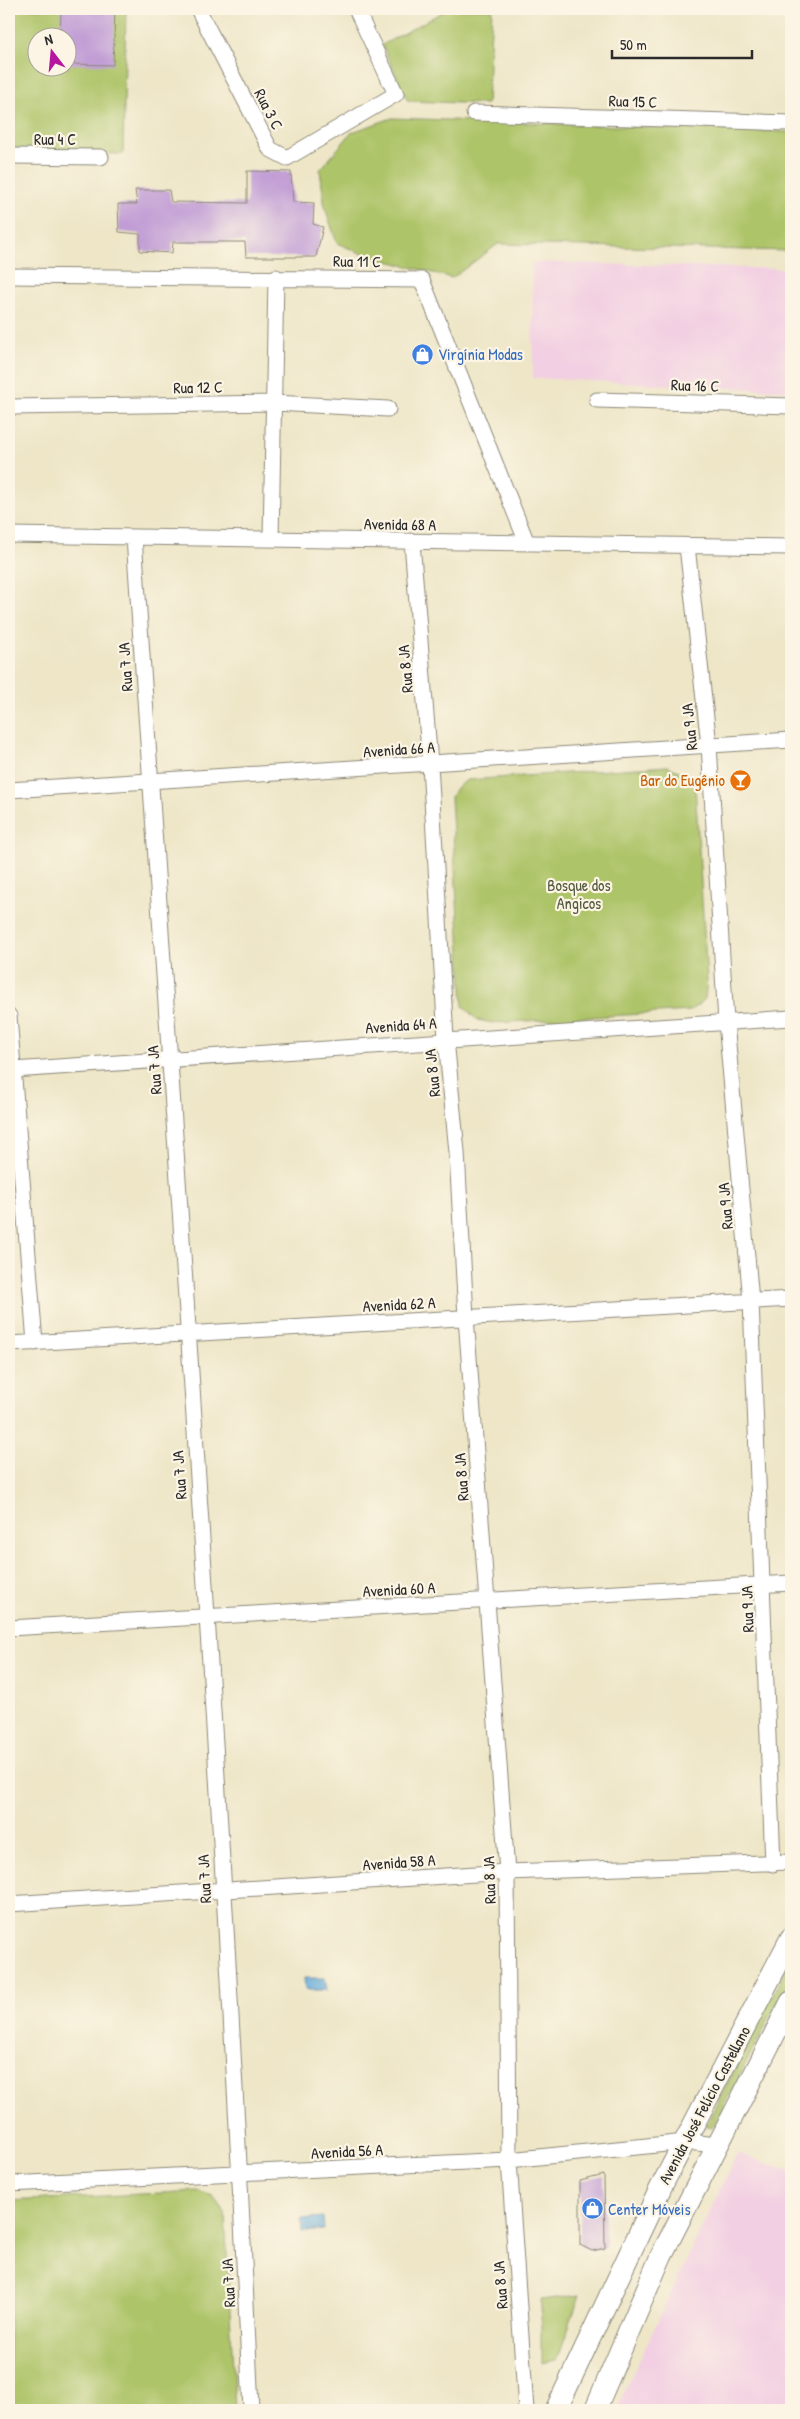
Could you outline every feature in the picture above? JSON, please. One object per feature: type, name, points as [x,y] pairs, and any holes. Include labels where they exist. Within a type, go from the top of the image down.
[{"type":"main road","name":"Avenida José Felício Castellano","points":[[556,2410],[661,2186],[686,2142],[791,1938]]},
{"type":"main road","name":"Avenida José Felício Castellano","points":[[595,2410],[661,2256],[791,2002]]},
{"type":"street","name":"Rua 3 C","points":[[198,9],[270,150],[287,158],[396,94],[356,9]]},
{"type":"street","name":"Rua 15 C","points":[[474,113],[791,123]]},
{"type":"street","name":"Rua 4 C","points":[[9,156],[101,157]]},
{"type":"street","name":"Rua 11 C","points":[[9,276],[276,277],[422,280],[527,543]]},
{"type":"street","points":[[271,539],[276,277]]},
{"type":"street","name":"Rua 16 C","points":[[597,400],[791,406]]},
{"type":"street","name":"Rua 12 C","points":[[9,407],[274,403],[388,409]]},
{"type":"street","name":"Avenida 68 A","points":[[9,535],[791,548]]},
{"type":"street","name":"Rua 7 JA","points":[[134,537],[171,1059],[206,1617],[240,2174],[251,2410]]},
{"type":"street","name":"Rua 8 JA","points":[[412,542],[430,764],[446,1040],[457,1152],[466,1317],[507,1872],[509,2160],[526,2410]]},
{"type":"street","name":"Rua 9 JA","points":[[687,546],[709,745],[726,1022],[751,1301],[764,1586],[773,1864]]},
{"type":"street","name":"Avenida 66 A","points":[[9,790],[791,740]]},
{"type":"street","points":[[9,1016],[35,1343]]},
{"type":"street","name":"Avenida 64 A","points":[[13,1070],[791,1018]]},
{"type":"street","name":"Avenida 62 A","points":[[9,1344],[791,1299]]},
{"type":"street","name":"Avenida 60 A","points":[[9,1628],[791,1583]]},
{"type":"street","name":"Avenida 58 A","points":[[9,1904],[507,1872],[791,1862]]},
{"type":"street","name":"Avenida 56 A","points":[[9,2184],[509,2160],[686,2142],[718,2145]]},
{"type":"shaded area","points":[[532,262],[791,269],[791,391],[533,378]]},
{"type":"shaded area","points":[[737,2153],[791,2171],[791,2410],[616,2410]]},
{"type":"green space","points":[[9,9],[126,9],[123,154],[9,152]]},
{"type":"green space","points":[[448,9],[492,9],[487,104],[408,101],[382,45]]},
{"type":"green space","points":[[392,118],[788,132],[791,135],[791,251],[498,244],[452,278],[365,255],[337,243],[325,208],[320,170],[352,132]]},
{"type":"green space","name":"Bosque dos Angicos","points":[[667,766],[683,773],[695,785],[707,980],[705,999],[690,1011],[493,1023],[477,1020],[463,1006],[451,797],[456,788],[467,780]]},
{"type":"green space","points":[[791,1959],[791,1977],[712,2128],[706,2125]]},
{"type":"green space","points":[[198,2191],[213,2196],[225,2212],[235,2410],[9,2410],[9,2201]]},
{"type":"green space","points":[[580,2295],[557,2360],[541,2363],[541,2300]]},
{"type":"water","points":[[304,1978],[325,1978],[327,1990],[305,1990]]},
{"type":"water","points":[[323,2217],[324,2230],[302,2232],[301,2219]]},
{"type":"building","points":[[61,9],[115,9],[113,65],[78,64],[78,28],[60,28]]},
{"type":"building","points":[[247,171],[291,172],[293,202],[314,203],[313,224],[323,227],[316,257],[246,257],[245,242],[173,242],[172,253],[140,251],[140,234],[119,232],[118,204],[137,204],[135,190],[169,190],[171,202],[247,203]]},
{"type":"building","name":"Center Móveis","points":[[604,2175],[605,2248],[592,2251],[580,2245],[580,2181]]},
{"type":"place","name":"Virgínia Modas","points":[[422,354]]},
{"type":"place","name":"Bar do Eugênio","points":[[741,780]]},
{"type":"place","name":"Center Móveis","points":[[592,2209]]}]
